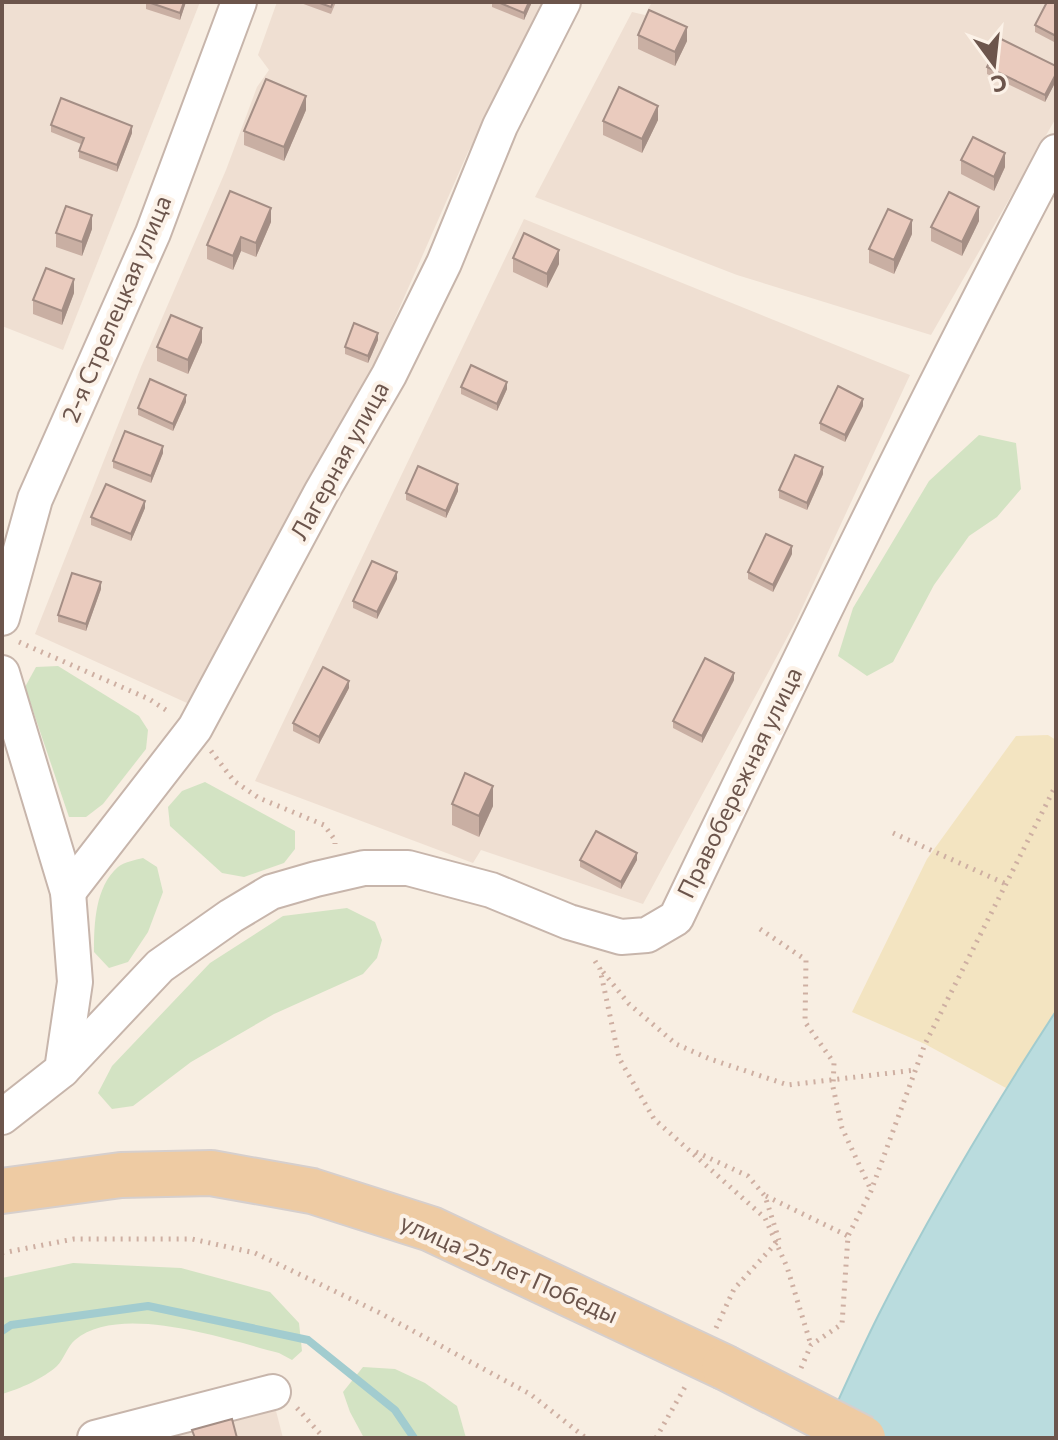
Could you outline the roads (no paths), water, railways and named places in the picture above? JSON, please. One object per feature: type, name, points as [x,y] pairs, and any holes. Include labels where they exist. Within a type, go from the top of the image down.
[{"type":"main road","name":"улица 25 лет Победы","points":[[2,1191],[121,1175],[211,1173],[312,1191],[431,1229],[713,1362],[863,1438]]},
{"type":"street","name":"2-я Стрелецкая улица","points":[[2,618],[35,499],[153,233],[239,2]]},
{"type":"street","name":"Лагерная улица","points":[[68,892],[195,728],[321,493],[389,375],[444,263],[500,126],[563,2]]},
{"type":"street","name":"Правобережная улица","points":[[2,1117],[62,1070],[160,966],[271,892],[364,868],[408,868],[491,890],[569,922],[621,937],[647,935],[676,918],[962,329],[1056,152]]},
{"type":"street","points":[[2,673],[68,892],[75,982],[62,1070]]},
{"type":"street","points":[[95,1438],[282,1397]]},
{"type":"water","points":[[1056,1011],[1056,1438],[821,1438],[919,1238]]},
{"type":"waterway","points":[[2,1331],[11,1325],[148,1306],[308,1340],[395,1410],[414,1438]]}]
